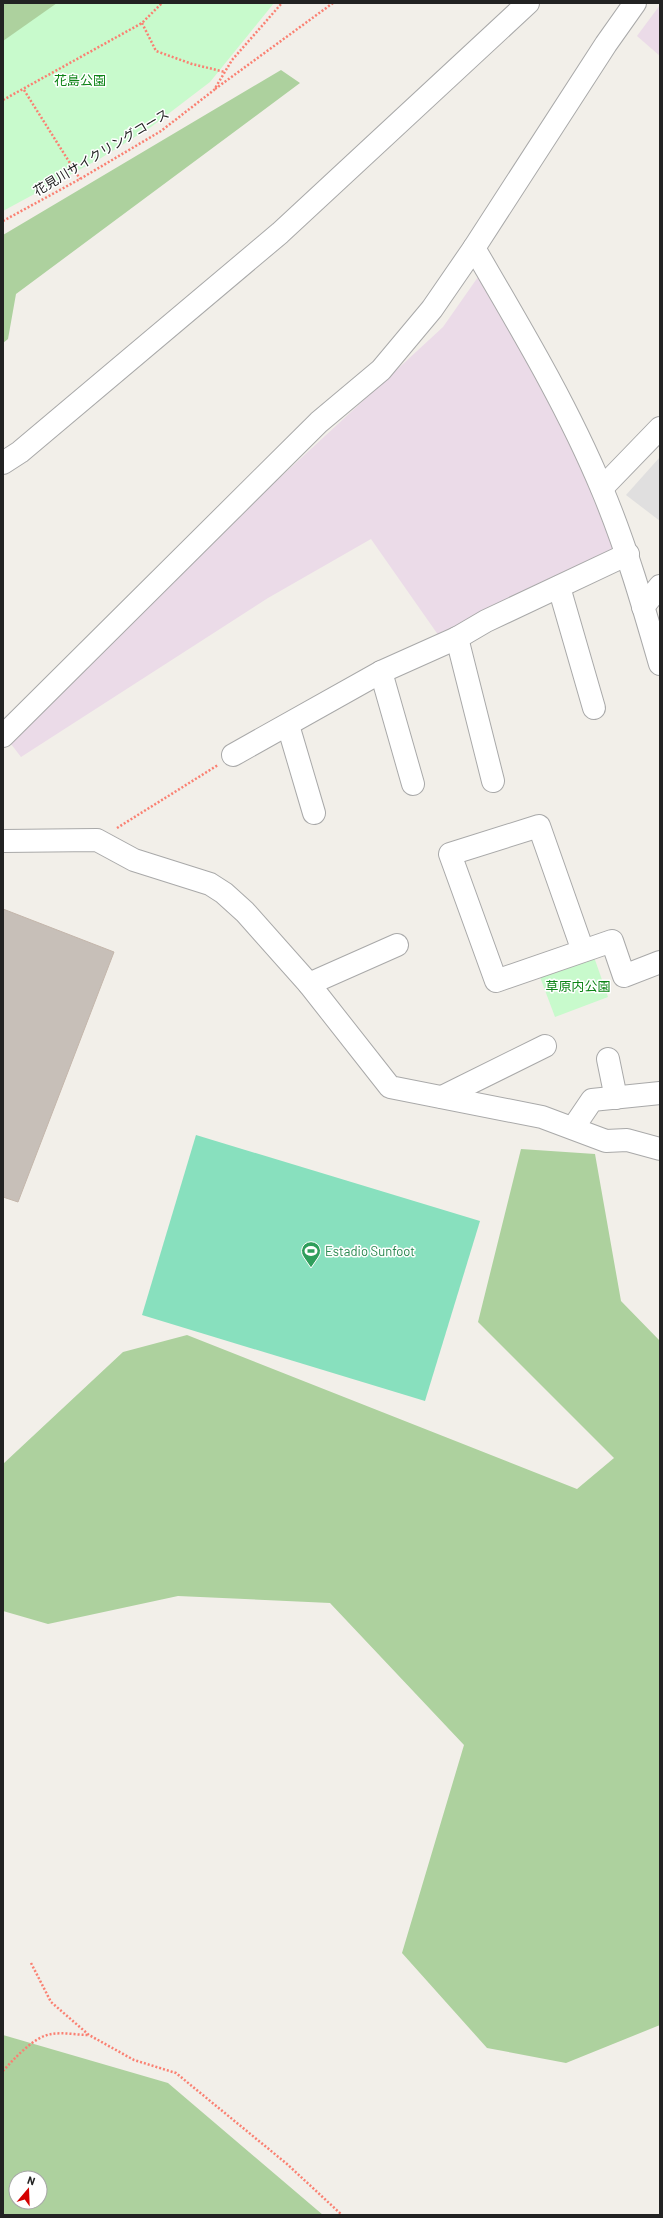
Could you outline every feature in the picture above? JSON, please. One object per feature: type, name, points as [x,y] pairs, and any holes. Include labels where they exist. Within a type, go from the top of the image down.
[{"type":"street","points":[[3,463],[20,452],[280,233],[528,3]]},
{"type":"street","points":[[3,736],[319,422],[381,370],[432,308],[474,248],[606,44],[635,3]]},
{"type":"street","points":[[474,248],[548,374],[602,488],[628,554],[660,664]]},
{"type":"street","points":[[602,488],[660,428]]},
{"type":"street","points":[[233,755],[381,672],[456,638],[486,621],[628,554]]},
{"type":"street","points":[[643,607],[660,586]]},
{"type":"street","points":[[559,587],[594,708]]},
{"type":"street","points":[[456,638],[493,781]]},
{"type":"street","points":[[381,672],[413,784]]},
{"type":"street","points":[[288,725],[314,813]]},
{"type":"street","points":[[583,951],[539,826],[450,854],[496,981],[583,951],[612,941],[624,976],[660,962]]},
{"type":"street","points":[[3,841],[97,840],[134,860],[210,884],[224,893],[245,912],[309,984],[390,1086],[542,1117],[606,1141],[627,1140],[660,1148]]},
{"type":"street","points":[[309,984],[397,945]]},
{"type":"street","points":[[442,1097],[545,1046]]},
{"type":"street","points":[[608,1059],[616,1098]]},
{"type":"street","points":[[573,1128],[592,1100],[660,1093]]},
{"type":"path","points":[[3,100],[24,90],[142,23],[162,3]]},
{"type":"path","name":"花見川サイクリングコース","points":[[3,221],[80,179],[160,131],[214,90],[232,60],[282,3]]},
{"type":"path","points":[[214,90],[333,3]]},
{"type":"path","points":[[142,23],[156,51],[192,64],[225,72]]},
{"type":"path","points":[[24,90],[80,179]]},
{"type":"path","points":[[97,840],[233,755]]},
{"type":"path","points":[[30,1963],[50,2002],[89,2035],[134,2060],[176,2073],[287,2164],[342,2215]]},
{"type":"path","points":[[3,2071],[32,2043],[50,2034],[89,2035]]},
{"type":"shaded area","points":[[660,5],[660,56],[637,36]]},
{"type":"shaded area","points":[[478,277],[575,445],[617,551],[441,639],[371,539],[268,598],[21,757],[11,744],[273,484],[443,327]]},
{"type":"shaded area","points":[[660,457],[660,521],[626,495]]},
{"type":"green space","points":[[3,3],[87,3],[3,49]]},
{"type":"green space","name":"花島公園","points":[[57,3],[274,3],[210,82],[151,127],[101,158],[3,211],[3,41]]},
{"type":"green space","points":[[281,70],[300,83],[16,294],[8,339],[3,343],[3,235]]},
{"type":"green space","name":"草原内公園","points":[[594,957],[608,997],[555,1017],[540,977]]},
{"type":"green space","name":"Estadio Sunfoot","points":[[196,1135],[480,1221],[425,1401],[142,1315]]},
{"type":"green space","points":[[521,1149],[595,1154],[621,1301],[660,1341],[660,2025],[566,2063],[487,2048],[402,1953],[464,1745],[330,1603],[178,1596],[48,1624],[3,1611],[3,1464],[123,1352],[187,1335],[577,1489],[614,1458],[478,1322]]},
{"type":"green space","points":[[3,2035],[168,2083],[323,2215],[3,2215]]},
{"type":"building","points":[[3,909],[114,952],[18,1202],[3,1197]]},
{"type":"place","name":"Estadio Sunfoot","points":[[311,1268]]}]
